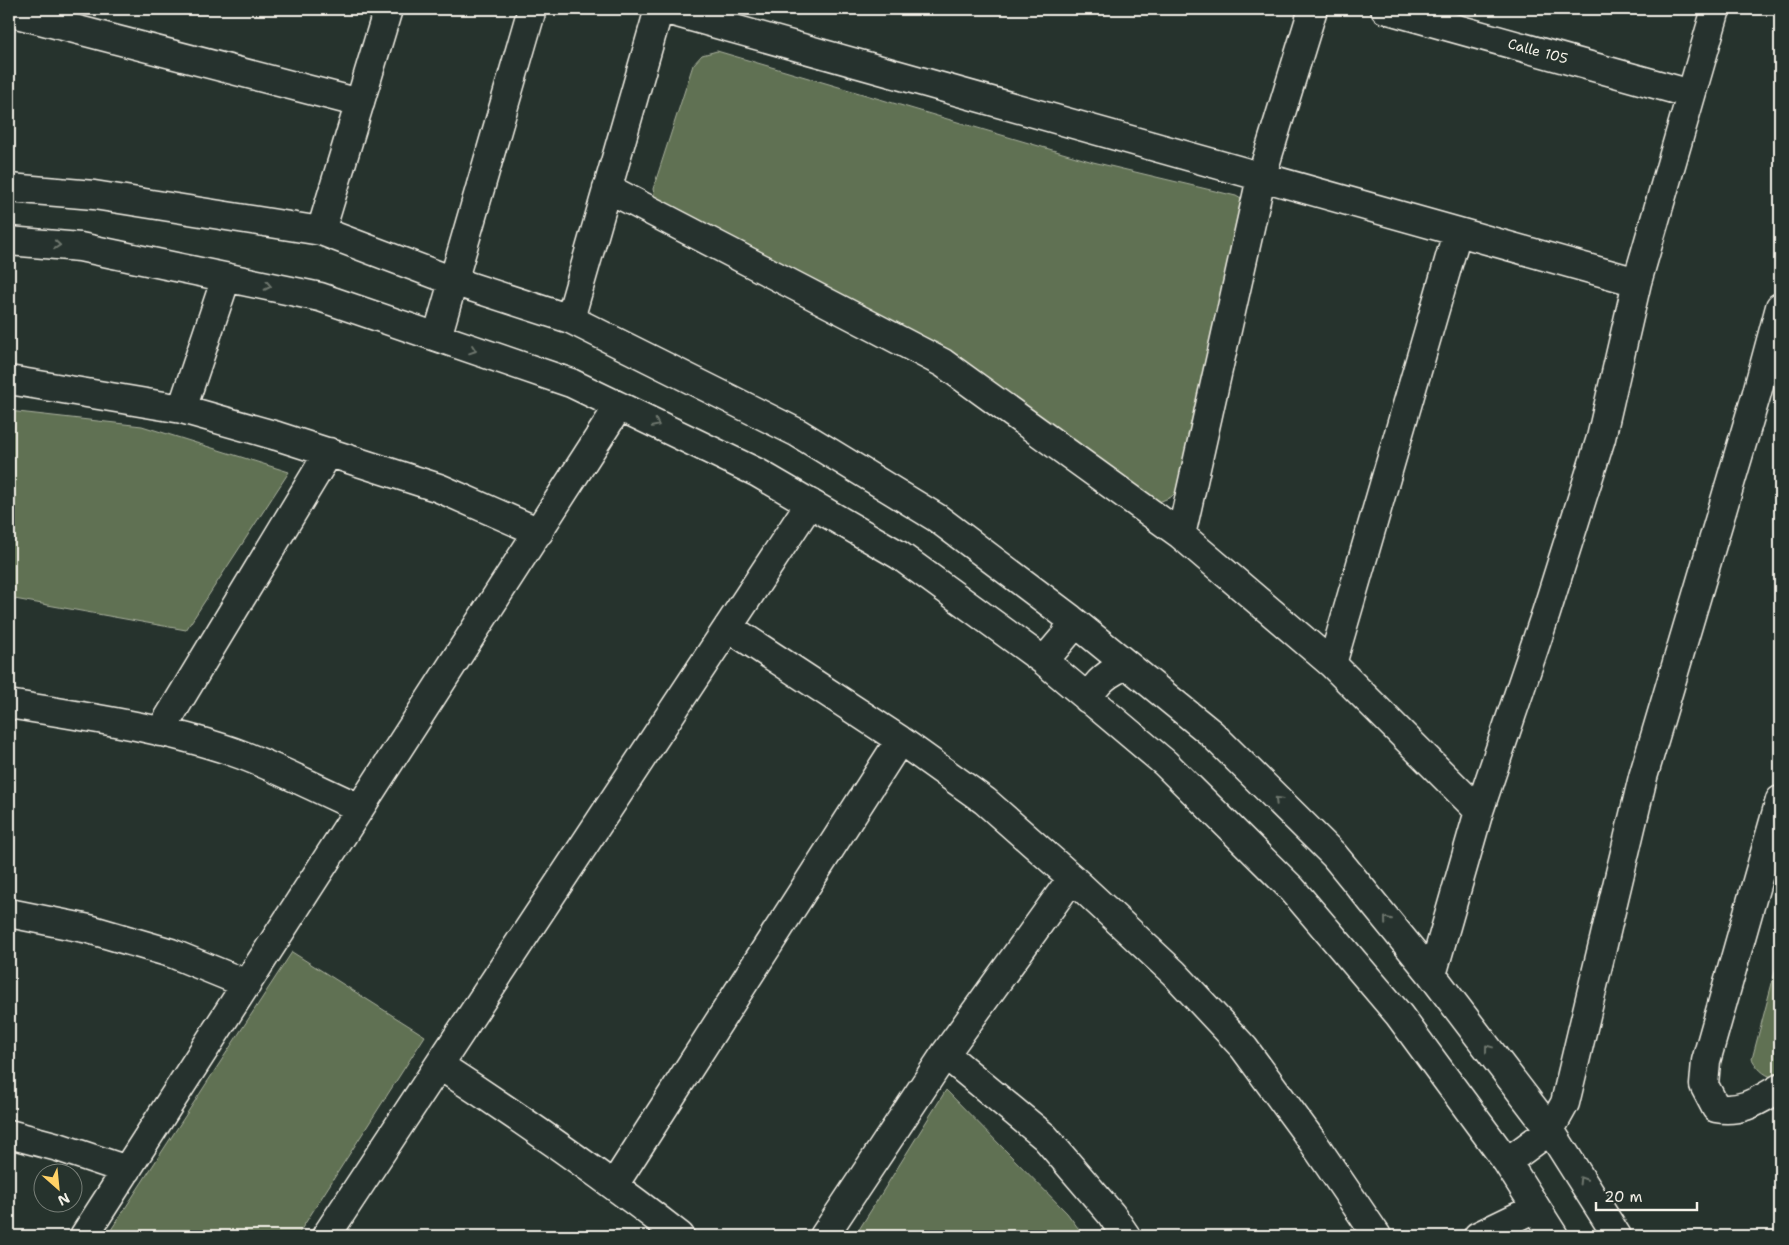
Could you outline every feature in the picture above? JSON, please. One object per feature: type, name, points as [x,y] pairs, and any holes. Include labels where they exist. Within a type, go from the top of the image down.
[{"type":"street","points":[[320,231],[388,9]]},
{"type":"street","points":[[436,337],[532,9]]},
{"type":"street","points":[[570,318],[659,9]]},
{"type":"street","points":[[663,9],[1637,282]]},
{"type":"street","points":[[1182,535],[1261,178],[1313,9]]},
{"type":"street","name":"Calle 105","points":[[1385,9],[1691,94]]},
{"type":"street","points":[[1432,975],[1479,810],[1546,613],[1601,438],[1637,282],[1716,9]]},
{"type":"street","points":[[9,12],[360,104]]},
{"type":"street","points":[[9,188],[94,195],[320,231],[453,281],[570,318],[798,433],[937,518],[1071,619],[1210,733],[1334,855],[1432,975],[1550,1130],[1617,1236]]},
{"type":"street","points":[[607,188],[943,363],[1182,535],[1332,664],[1479,810]]},
{"type":"street","points":[[1332,664],[1457,233]]},
{"type":"street","points":[[9,241],[80,247],[320,297],[571,383],[758,473],[900,555],[1044,661],[1165,763],[1292,889],[1399,1015],[1507,1162],[1554,1236]]},
{"type":"street","points":[[182,409],[226,278]]},
{"type":"street","points":[[1507,1162],[1550,1130],[1565,1103],[1643,776],[1754,405],[1780,307]]},
{"type":"street","points":[[9,380],[182,409],[329,452],[439,488],[539,532]]},
{"type":"street","points":[[84,1236],[619,406]]},
{"type":"street","points":[[160,732],[329,452]]},
{"type":"street","points":[[326,1236],[810,503]]},
{"type":"street","points":[[1044,661],[1066,635],[1071,619]]},
{"type":"street","points":[[728,627],[900,740],[985,802],[1072,878],[1174,973],[1244,1048],[1313,1142],[1377,1236]]},
{"type":"street","points":[[1088,699],[1102,679],[1113,670],[1127,665]]},
{"type":"street","points":[[9,704],[100,719],[160,732],[242,755],[360,808]]},
{"type":"street","points":[[614,1185],[900,740]]},
{"type":"street","points":[[1780,800],[1706,1061],[1704,1085],[1716,1108],[1731,1111],[1755,1103],[1780,1088]]},
{"type":"street","points":[[824,1236],[945,1054],[1072,878]]},
{"type":"street","points":[[9,913],[89,929],[171,953],[247,984]]},
{"type":"street","points":[[945,1054],[1045,1137],[1111,1214],[1126,1236]]},
{"type":"street","points":[[439,1065],[513,1113],[614,1185],[680,1236]]},
{"type":"street","points":[[9,1134],[58,1147],[127,1170]]},
{"type":"street","points":[[1478,1236],[1536,1208]]},
{"type":"green space","points":[[717,51],[1093,162],[1236,196],[1248,203],[1178,490],[1171,497],[1159,502],[1149,497],[1082,445],[979,376],[656,204],[653,189],[693,65],[702,55]]},
{"type":"green space","points":[[9,411],[142,426],[289,472],[186,630],[9,598]]},
{"type":"green space","points":[[292,952],[425,1036],[297,1236],[107,1236]]},
{"type":"green space","points":[[1780,953],[1780,1079],[1763,1073],[1752,1059]]},
{"type":"green space","points":[[946,1090],[1067,1213],[1084,1236],[855,1236]]}]
